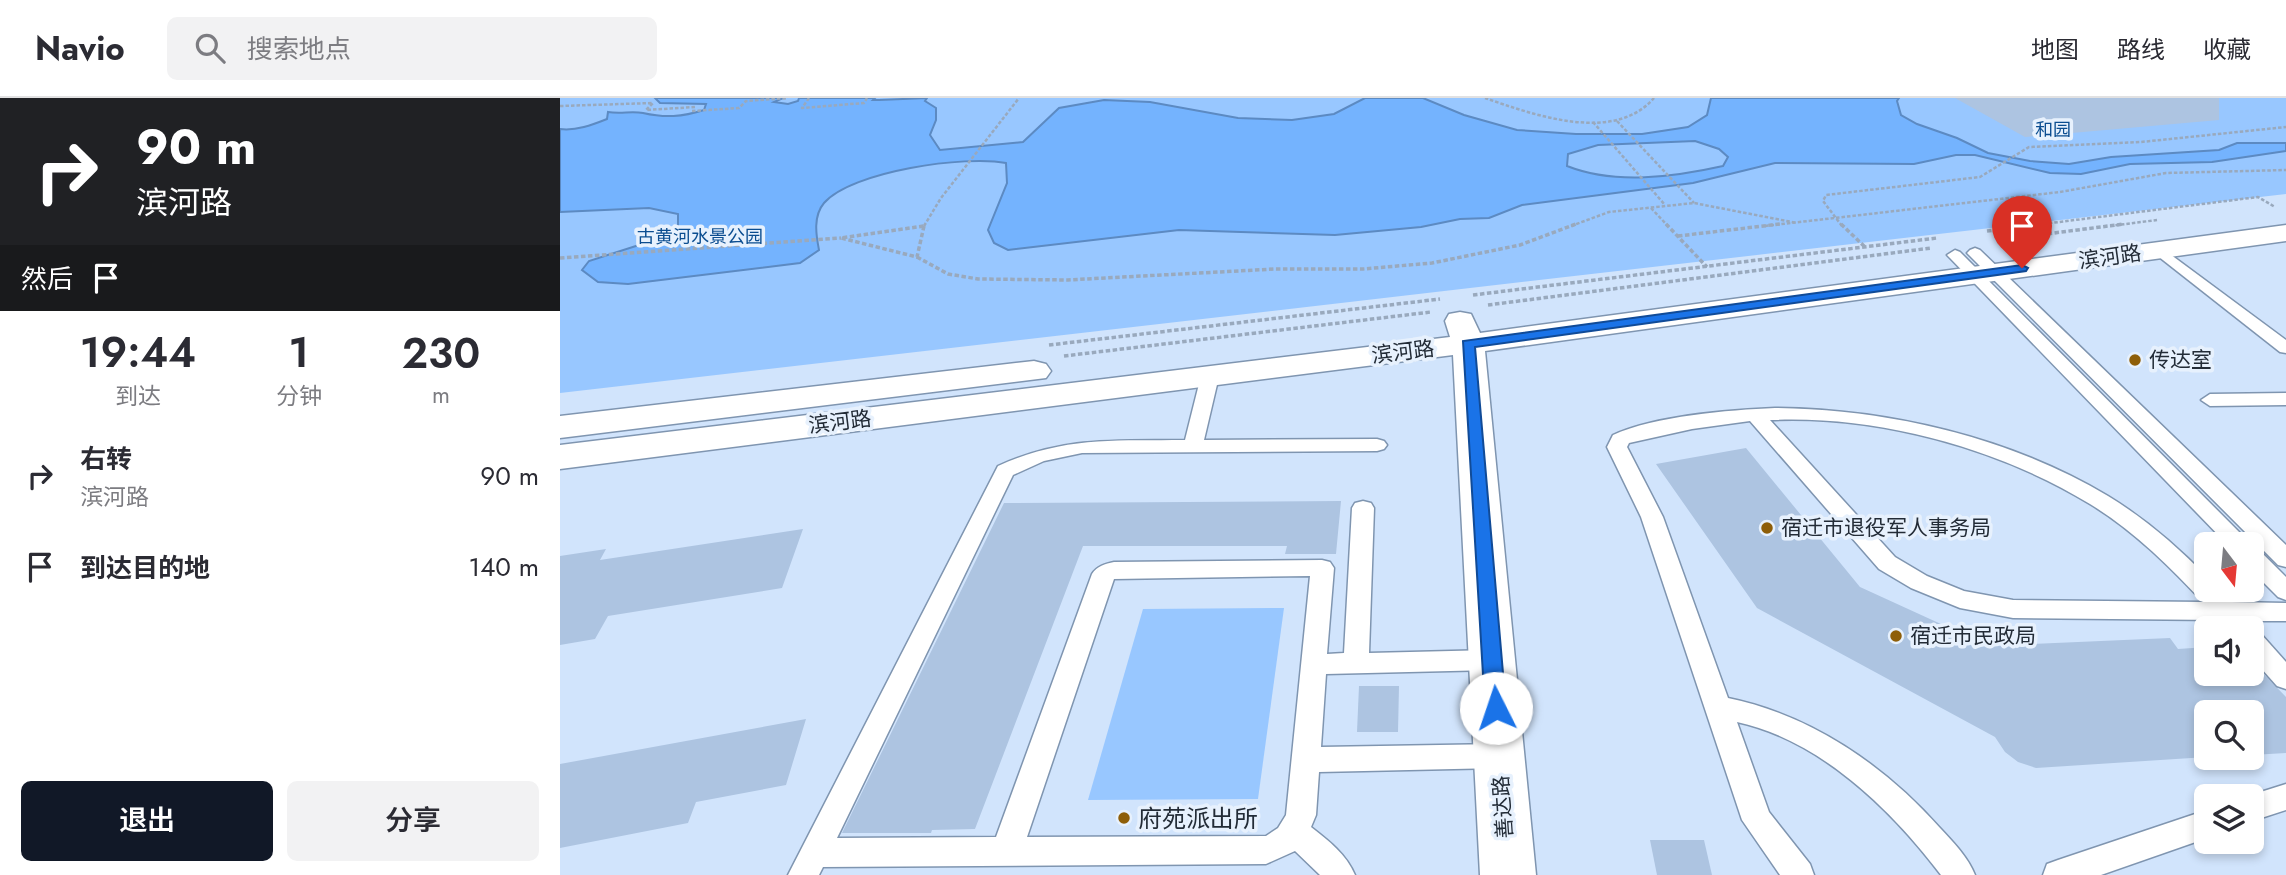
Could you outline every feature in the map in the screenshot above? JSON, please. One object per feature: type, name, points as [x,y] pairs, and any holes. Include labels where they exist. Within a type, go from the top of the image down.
[{"type":"main road","name":"滨河路","points":[[1970,251],[2160,235],[2279,212]]},
{"type":"main road","name":"滨河路","points":[[560,427],[1462,324],[1970,251],[2279,212]]},
{"type":"main road","name":"滨河路","points":[[560,457],[1210,376],[1462,324]]},
{"type":"main road","name":"善达路","points":[[1462,324],[1508,875]]},
{"type":"lane","points":[[2160,235],[2286,348]]},
{"type":"lane","points":[[1970,251],[2045,320],[2286,559]]},
{"type":"lane","points":[[1970,251],[2020,321],[2228,532]]},
{"type":"lane","points":[[2020,321],[2045,320]]},
{"type":"lane","points":[[1193,446],[1210,376]]},
{"type":"lane","points":[[2210,400],[2286,398]]},
{"type":"lane","points":[[1799,875],[1756,820],[1652,517],[1617,447],[1620,439],[1631,434],[1756,416],[1794,414],[1841,417],[1923,433],[2006,456],[2099,500],[2136,526],[2177,562],[2230,616]]},
{"type":"lane","points":[[1756,416],[1888,563],[1931,587],[1960,599],[2012,609],[2194,618]]},
{"type":"lane","points":[[1006,853],[1104,575],[1114,570],[1322,568],[1301,815],[1295,832],[1285,844],[1266,850],[1006,853],[808,864],[1005,471],[1038,456],[1082,447],[1377,445]]},
{"type":"lane","points":[[1356,663],[1363,508]]},
{"type":"lane","points":[[2264,569],[2286,591]]},
{"type":"lane","points":[[2260,616],[2286,612]]},
{"type":"lane","points":[[2264,654],[2286,679]]},
{"type":"lane","points":[[1313,664],[1492,660]]},
{"type":"lane","points":[[1717,707],[1767,719],[1819,744],[1861,770],[1939,846],[1960,875]]},
{"type":"lane","points":[[1306,760],[1499,756]]},
{"type":"lane","points":[[2264,804],[2286,797]]},
{"type":"lane","points":[[2059,875],[2194,828]]},
{"type":"lane","points":[[1295,832],[1322,854],[1340,875]]},
{"type":"path","points":[[560,106],[653,103],[646,110],[695,107],[692,111],[739,108],[746,101],[788,98]]},
{"type":"path","points":[[809,98],[802,108],[864,103],[867,98]]},
{"type":"path","points":[[917,257],[924,226],[941,198],[1019,98]]},
{"type":"path","points":[[1485,98],[1549,119],[1592,121],[1616,121],[1635,117],[1650,106],[1654,98]]},
{"type":"path","points":[[1592,121],[1665,205]]},
{"type":"path","points":[[1616,121],[1694,203]]},
{"type":"path","points":[[1865,247],[1835,219],[1823,201],[1826,195],[1980,177],[2029,147],[2128,143],[2286,127]]},
{"type":"path","points":[[1678,236],[2060,191],[2166,173],[2286,170]]},
{"type":"path","points":[[1057,356],[1462,324],[1970,251],[2258,197],[2279,212]]},
{"type":"path","points":[[841,238],[917,257],[948,274],[978,279],[1068,280],[1274,270],[1363,269],[1432,263],[1520,245],[1609,212],[1665,205],[1694,203],[1797,223]]},
{"type":"path","points":[[1650,208],[1707,267]]},
{"type":"path","points":[[560,258],[841,238],[924,226]]},
{"type":"path","points":[[1462,324],[1455,297],[1865,247],[1970,251],[2160,235]]},
{"type":"green space","name":"古黄河水景公园","points":[[560,98],[2286,98],[2286,194],[560,393]]},
{"type":"green space","points":[[1284,608],[1258,799],[1088,800],[1143,609]]},
{"type":"shaded area","points":[[655,98],[783,98],[774,102],[788,104],[798,101],[799,98],[927,98],[925,101],[936,108],[936,120],[930,135],[940,150],[1023,142],[1059,108],[1104,100],[1150,102],[1238,118],[1292,120],[1334,114],[1365,98],[1423,98],[1464,115],[1517,130],[1576,134],[1642,134],[1688,127],[1707,115],[1711,98],[1899,98],[1897,101],[1901,115],[1917,124],[1957,138],[1988,153],[2030,161],[2069,164],[2111,157],[2219,150],[2237,143],[2286,143],[2286,151],[2212,162],[2130,164],[2081,174],[2050,173],[1975,155],[1956,155],[1914,164],[1775,163],[1693,183],[1522,205],[1489,218],[1460,219],[1421,227],[1335,235],[1179,230],[1008,250],[994,243],[988,230],[1007,183],[1006,163],[965,161],[883,174],[838,192],[824,203],[818,214],[816,232],[819,250],[800,263],[628,284],[598,282],[582,270],[589,261],[664,237],[678,227],[678,214],[649,208],[560,212],[560,129],[596,123],[607,119],[608,112],[674,116],[704,110],[706,104],[660,103]],"holes":[[[1695,141],[1719,149],[1728,157],[1723,166],[1665,176],[1605,176],[1567,166],[1568,154],[1598,145]]]},
{"type":"building","points":[[1955,98],[2219,98],[2219,120],[2025,137]]},
{"type":"building","points":[[1746,448],[1860,587],[1989,646],[2170,638],[2178,649],[2194,648],[2194,686],[2264,686],[2264,674],[2286,697],[2286,753],[2264,754],[2264,700],[2194,700],[2194,758],[2036,768],[2018,762],[2005,752],[1995,737],[1757,608],[1656,464]]},
{"type":"building","points":[[1341,501],[1336,554],[1285,554],[1287,546],[1083,546],[975,829],[932,830],[931,833],[842,833],[1004,503]]},
{"type":"building","points":[[803,529],[782,588],[608,616],[595,639],[560,645],[560,556],[606,549],[600,560]]},
{"type":"building","points":[[1359,686],[1399,686],[1398,732],[1357,732]]},
{"type":"building","points":[[806,719],[786,785],[696,802],[688,823],[560,848],[560,764]]},
{"type":"building","points":[[1650,840],[1704,840],[1712,875],[1657,875]]},
{"type":"place","name":"传达室","points":[[2135,360]]},
{"type":"place","name":"宿迁市退役军人事务局","points":[[1767,528]]},
{"type":"place","name":"宿迁市民政局","points":[[1896,636]]},
{"type":"place","name":"府苑派出所","points":[[1124,818]]},
{"type":"route","points":[[1496,708],[1468,344],[2022,268]]},
{"type":"park label","name":"和园","points":[[2053,130]]}]
